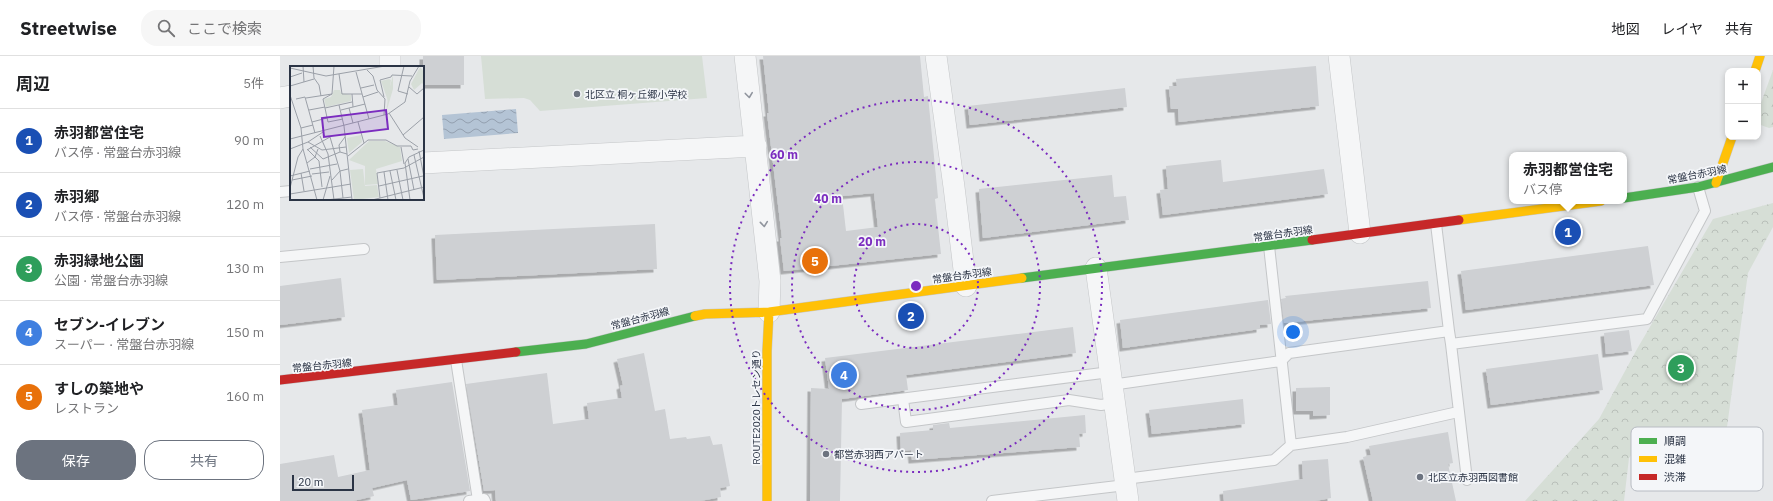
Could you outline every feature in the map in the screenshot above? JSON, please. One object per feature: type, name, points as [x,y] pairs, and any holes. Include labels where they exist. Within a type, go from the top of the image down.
[{"type":"main road","points":[[1756,68],[1760,56]]},
{"type":"main road","points":[[1716,183],[1731,140]]},
{"type":"main road","name":"常盤台赤羽線","points":[[1627,198],[1698,187],[1773,167]]},
{"type":"main road","name":"常盤台赤羽線","points":[[280,380],[586,344],[705,314],[769,312],[1579,204]]},
{"type":"main road","name":"ROUTE2020トレセン通り","points":[[767,501],[767,351],[769,312]]},
{"type":"street","points":[[745,56],[770,281],[769,312]]},
{"type":"street","points":[[936,56],[966,286]]},
{"type":"street","points":[[1339,56],[1360,233]]},
{"type":"street","points":[[280,98],[290,96]]},
{"type":"street","points":[[424,163],[756,146]]},
{"type":"street","points":[[1096,268],[1126,488]]},
{"type":"lane","points":[[1451,344],[1647,319],[1705,210],[1698,187]]},
{"type":"lane","points":[[280,192],[290,191]]},
{"type":"lane","points":[[1436,224],[1467,480]]},
{"type":"lane","points":[[1269,246],[1291,444]]},
{"type":"lane","points":[[280,257],[364,249]]},
{"type":"lane","points":[[861,404],[903,399],[1112,387],[1281,361],[1288,353],[1449,331]]},
{"type":"lane","points":[[456,360],[477,501]]},
{"type":"lane","points":[[903,399],[906,422],[1070,400],[1101,405],[1112,387]]},
{"type":"lane","points":[[992,501],[1126,488],[1274,460],[1291,444],[1347,437],[1458,412]]},
{"type":"green space","points":[[481,56],[702,56],[707,98],[540,111],[530,100],[524,98],[485,99]]},
{"type":"green space","points":[[1773,70],[1773,127],[1769,128],[1761,125],[1761,103]]},
{"type":"green space","points":[[1773,203],[1773,227],[1748,273],[1727,427],[1631,427],[1631,456],[1629,458],[1624,501],[1525,501],[1599,419],[1637,349],[1713,219]]},
{"type":"water","points":[[516,109],[518,133],[444,139],[442,115]]},
{"type":"building","points":[[423,56],[464,56],[464,85],[424,85]]},
{"type":"building","points":[[763,56],[920,56],[924,97],[928,96],[938,198],[935,199],[941,254],[784,271],[780,238],[782,238],[767,113],[769,113]],"holes":[[[874,193],[878,227],[846,231],[842,196]]]},
{"type":"building","points":[[1316,66],[1319,106],[1179,122],[1178,109],[1171,109],[1169,86],[1177,86],[1176,79]]},
{"type":"building","points":[[1125,88],[1127,107],[970,125],[968,106]]},
{"type":"building","points":[[1221,160],[1223,182],[1324,169],[1328,194],[1163,215],[1160,190],[1168,189],[1166,166]]},
{"type":"building","points":[[1112,175],[1114,197],[1126,196],[1129,220],[983,238],[979,189]]},
{"type":"building","points":[[655,224],[657,269],[437,280],[435,235]]},
{"type":"building","points":[[1648,246],[1654,285],[1466,310],[1461,271]]},
{"type":"building","points":[[341,278],[345,317],[280,325],[280,286]]},
{"type":"building","points":[[1428,281],[1431,308],[1284,323],[1281,299],[1286,298],[1285,296]]},
{"type":"building","points":[[1268,300],[1271,324],[1260,325],[1260,329],[1123,348],[1120,320]]},
{"type":"building","points":[[1073,327],[1076,353],[906,375],[908,390],[842,399],[840,501],[810,501],[811,388],[829,389],[825,358]]},
{"type":"building","points":[[1629,330],[1632,351],[1606,354],[1604,333]]},
{"type":"building","points":[[644,353],[655,411],[665,409],[670,439],[686,437],[687,439],[710,436],[713,445],[722,444],[730,486],[720,488],[721,497],[700,501],[496,501],[495,490],[484,491],[466,384],[547,373],[553,424],[589,419],[587,403],[622,398],[620,386],[623,385],[617,359]]},
{"type":"building","points":[[1598,354],[1603,390],[1491,405],[1486,369]]},
{"type":"building","points":[[452,382],[470,491],[411,500],[407,480],[372,488],[374,496],[353,501],[280,501],[280,464],[334,455],[338,477],[370,470],[362,410],[398,405],[396,390]]},
{"type":"building","points":[[1330,387],[1330,415],[1313,416],[1313,411],[1296,411],[1296,388]]},
{"type":"building","points":[[1243,399],[1245,424],[1152,434],[1149,410]]},
{"type":"building","points":[[1085,415],[1086,433],[1079,434],[1080,447],[912,460],[911,450],[901,451],[900,433],[933,430],[933,425],[949,423],[950,428]]},
{"type":"building","points":[[1448,432],[1453,463],[1448,464],[1456,501],[1373,501],[1363,457],[1371,455],[1369,446]]},
{"type":"building","points":[[1328,459],[1331,498],[1315,501],[1224,501],[1223,491],[1303,479],[1302,461]]},
{"type":"traffic: fast","points":[[1627,198],[1698,187],[1773,167]]},
{"type":"traffic: fast","points":[[1022,278],[1312,240]]},
{"type":"traffic: fast","points":[[516,352],[586,344],[695,316]]},
{"type":"traffic: slow","points":[[1756,68],[1760,56]]},
{"type":"traffic: slow","points":[[1716,183],[1731,140]]},
{"type":"traffic: slow","points":[[1459,220],[1579,204]]},
{"type":"traffic: slow","points":[[695,316],[705,314],[769,312],[1022,278]]},
{"type":"traffic: slow","points":[[767,501],[767,351],[769,312]]},
{"type":"traffic: jam","points":[[1312,240],[1459,220]]},
{"type":"traffic: jam","points":[[280,380],[516,352]]},
{"type":"place","name":"北区立 桐ヶ丘郷小学校","points":[[577,94]]},
{"type":"place","name":"赤羽都営住宅","points":[[1568,232]]},
{"type":"place","name":"すしの築地や","points":[[815,261]]},
{"type":"place","name":"赤羽郷","points":[[911,316]]},
{"type":"place","name":"赤羽緑地公園","points":[[1681,368]]},
{"type":"place","name":"セブン-イレブン","points":[[844,375]]},
{"type":"place","name":"都営赤羽西アパート","points":[[826,454]]},
{"type":"place","name":"北区立赤羽西図書館","points":[[1420,477]]}]
